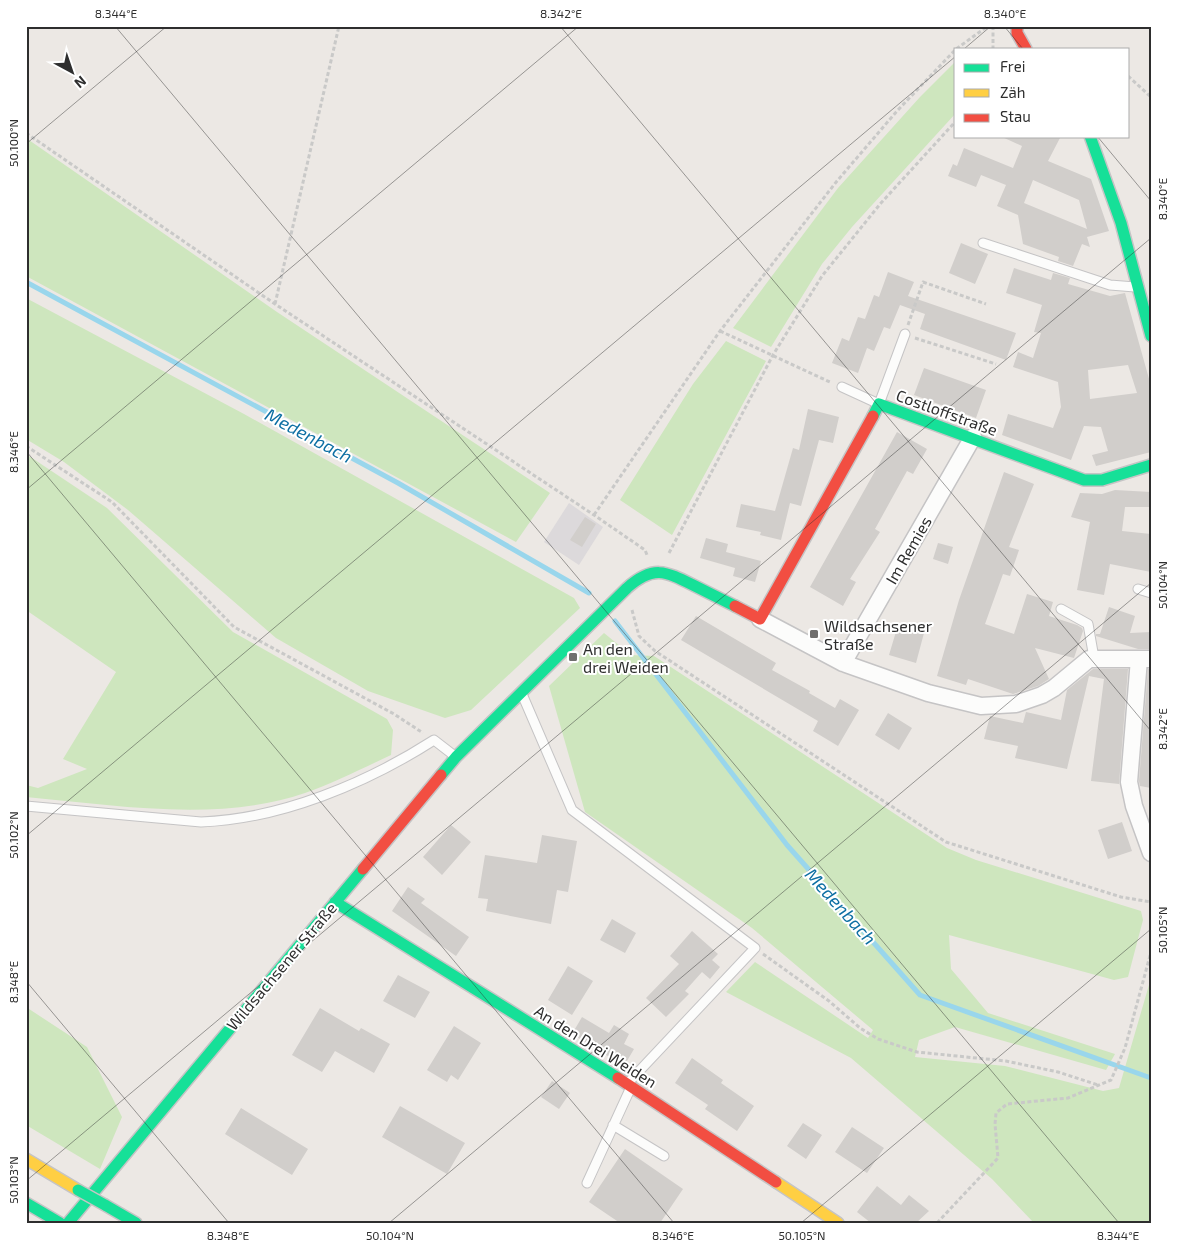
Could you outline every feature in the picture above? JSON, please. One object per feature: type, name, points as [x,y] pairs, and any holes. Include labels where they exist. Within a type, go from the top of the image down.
[{"type":"main road","points":[[1017,26],[1017,32],[1025,48]]},
{"type":"main road","points":[[1091,138],[1121,223],[1139,281],[1151,336]]},
{"type":"main road","name":"Costloffstraße","points":[[760,618],[879,404],[973,437],[1084,480],[1102,480],[1151,466]]},
{"type":"main road","points":[[656,570],[680,577],[760,618]]},
{"type":"main road","name":"Wildsachsener Straße","points":[[68,1223],[456,757],[627,588],[639,577],[656,570]]},
{"type":"main road","name":"An den Drei Weiden","points":[[334,902],[629,1086],[838,1223]]},
{"type":"main road","points":[[26,1159],[136,1223]]},
{"type":"main road","points":[[26,1203],[57,1221]]},
{"type":"street","name":"Im Remies","points":[[843,663],[973,437]]},
{"type":"street","points":[[760,618],[843,663],[928,693],[981,706],[1005,706],[1029,700],[1054,688],[1084,662],[1094,658],[1145,659],[1129,782],[1134,806],[1151,853]]},
{"type":"lane","points":[[983,243],[1110,286],[1139,281]]},
{"type":"lane","points":[[842,387],[879,404],[905,334]]},
{"type":"lane","points":[[1138,589],[1151,593]]},
{"type":"lane","points":[[1061,609],[1088,624],[1094,658]]},
{"type":"lane","points":[[521,691],[572,810],[755,948],[629,1086],[587,1182]]},
{"type":"lane","points":[[26,806],[201,822],[257,816],[364,778],[401,762],[434,740],[456,757]]},
{"type":"lane","points":[[613,1125],[664,1156]]},
{"type":"path","points":[[275,304],[339,26]]},
{"type":"path","points":[[957,48],[988,26]]},
{"type":"path","points":[[993,26],[993,48]]},
{"type":"path","points":[[594,516],[720,331],[836,181],[897,111],[954,51]]},
{"type":"path","points":[[1130,78],[1151,97]]},
{"type":"path","points":[[26,132],[275,304],[645,550],[656,570],[675,544],[773,355],[822,276],[881,203],[954,123]]},
{"type":"path","points":[[986,304],[922,282],[905,334],[996,364]]},
{"type":"path","points":[[720,331],[842,387]]},
{"type":"path","points":[[26,446],[112,502],[234,627],[394,714],[434,740]]},
{"type":"path","points":[[627,588],[639,636],[655,651],[946,842],[1121,897],[1151,902]]},
{"type":"path","points":[[755,948],[829,1001],[860,1028],[878,1038],[918,1052],[1006,1061],[1058,1072],[1099,1085]]},
{"type":"path","points":[[937,1223],[998,1158],[994,1124],[996,1114],[1007,1104],[1068,1098],[1111,1080],[1125,1048],[1151,952]]},
{"type":"shaded area","points":[[569,503],[603,527],[579,565],[544,542]]},
{"type":"green space","points":[[954,63],[954,115],[852,227],[822,264],[771,347],[733,328],[838,188],[920,97]]},
{"type":"green space","points":[[26,138],[277,312],[550,493],[516,542],[26,276]]},
{"type":"green space","points":[[26,298],[244,414],[574,598],[580,608],[471,710],[445,718],[368,691],[276,638],[128,510],[64,462],[26,439]]},
{"type":"green space","points":[[726,341],[766,361],[672,535],[620,500],[693,384]]},
{"type":"green space","points":[[26,454],[107,508],[233,632],[387,719],[393,730],[391,755],[305,793],[272,802],[237,807],[202,810],[166,809],[26,797],[26,785],[38,788],[87,769],[63,759],[116,672],[26,610]]},
{"type":"green space","points":[[604,633],[631,655],[654,656],[947,848],[976,860],[1141,911],[1143,920],[1128,977],[1114,980],[949,935],[951,969],[988,1013],[1115,1054],[1106,1070],[955,1027],[919,1040],[915,1057],[1005,1066],[1103,1091],[1119,1088],[1151,978],[1151,1223],[1034,1223],[992,1179],[851,1058],[726,992],[755,962],[868,1038],[873,1030],[752,928],[585,812],[549,686]]},
{"type":"green space","points":[[26,1007],[87,1047],[122,1117],[100,1169],[26,1125]]},
{"type":"building","points":[[1004,138],[1060,138],[1048,161],[1091,179],[1109,231],[1087,237],[1090,247],[1082,244],[1073,266],[1058,261],[1059,257],[1023,244],[1018,215],[997,206],[1006,185],[981,175],[976,187],[948,176],[953,164],[957,166],[964,148],[1013,168],[1022,146]],"holes":[[[1033,180],[1079,200],[1087,229],[1024,203]]]},
{"type":"building","points":[[961,243],[988,254],[975,284],[949,273]]},
{"type":"building","points":[[1014,268],[1051,280],[1053,273],[1070,278],[1068,284],[1110,296],[1125,293],[1151,386],[1151,452],[1096,466],[1092,455],[1108,451],[1101,427],[1084,426],[1071,460],[1002,435],[1008,414],[1053,428],[1061,407],[1058,382],[1013,367],[1018,352],[1033,358],[1041,333],[1034,332],[1042,305],[1006,293]],"holes":[[[1128,365],[1137,393],[1090,399],[1088,370]]]},
{"type":"building","points":[[888,272],[914,282],[908,296],[1016,333],[1006,360],[920,329],[925,314],[900,305],[890,329],[884,327],[874,351],[867,348],[858,373],[832,363],[842,338],[849,341],[858,317],[865,319],[874,295],[879,297]]},
{"type":"building","points":[[924,368],[986,390],[976,418],[914,395]]},
{"type":"building","points":[[808,409],[839,417],[833,443],[819,440],[801,506],[790,503],[781,540],[760,535],[761,532],[736,527],[741,504],[775,511],[793,448],[799,450]]},
{"type":"building","points":[[897,432],[927,449],[913,474],[907,471],[875,529],[880,532],[850,579],[856,582],[843,606],[810,587]]},
{"type":"building","points":[[1004,472],[1034,484],[1009,547],[1019,550],[1010,576],[1003,574],[985,624],[1014,634],[1027,594],[1053,602],[1049,616],[1077,625],[1083,631],[1074,658],[1035,648],[1049,679],[1038,686],[1013,694],[968,679],[966,685],[937,676],[959,600]]},
{"type":"building","points":[[1115,490],[1151,492],[1151,507],[1125,507],[1122,531],[1151,534],[1151,572],[1110,564],[1104,595],[1077,590],[1090,522],[1071,517],[1080,493],[1102,494]]},
{"type":"building","points":[[585,517],[596,524],[582,547],[570,540]]},
{"type":"building","points":[[706,538],[728,544],[726,552],[761,561],[755,582],[733,576],[735,568],[700,558]]},
{"type":"building","points":[[938,543],[953,547],[948,564],[933,559]]},
{"type":"building","points":[[1109,607],[1135,616],[1130,633],[1151,632],[1151,649],[1138,649],[1096,636],[1096,634],[1100,634]]},
{"type":"building","points":[[696,616],[776,663],[772,670],[810,691],[809,693],[835,708],[840,699],[859,710],[838,746],[813,731],[818,721],[681,640]]},
{"type":"building","points":[[898,625],[924,633],[916,663],[889,655]]},
{"type":"building","points":[[1093,669],[1128,669],[1119,784],[1091,781],[1104,679],[1089,676],[1067,769],[1015,758],[1018,746],[984,739],[990,716],[1023,723],[1026,712],[1061,720],[1067,690]]},
{"type":"building","points":[[1148,669],[1151,669],[1151,788],[1140,786],[1139,781]]},
{"type":"building","points":[[888,713],[912,728],[899,750],[875,735]]},
{"type":"building","points":[[1122,822],[1132,851],[1108,859],[1098,830]]},
{"type":"building","points":[[451,825],[471,842],[442,875],[423,857]]},
{"type":"building","points":[[542,835],[577,841],[568,892],[557,890],[551,924],[486,911],[488,899],[478,898],[485,855],[537,863]]},
{"type":"building","points":[[408,887],[425,899],[421,903],[469,937],[456,956],[392,911]]},
{"type":"building","points":[[612,919],[636,933],[625,953],[600,940]]},
{"type":"building","points":[[692,931],[718,954],[712,960],[720,967],[710,979],[702,972],[685,991],[689,994],[666,1017],[646,998],[679,964],[670,956]]},
{"type":"building","points":[[568,966],[593,981],[572,1015],[548,1000]]},
{"type":"building","points":[[398,975],[430,992],[415,1018],[383,1001]]},
{"type":"building","points":[[320,1008],[359,1031],[361,1028],[390,1044],[374,1073],[335,1051],[322,1072],[292,1055]]},
{"type":"building","points":[[582,1017],[609,1033],[614,1025],[629,1034],[624,1044],[634,1049],[624,1066],[572,1034]]},
{"type":"building","points":[[454,1026],[481,1043],[458,1080],[451,1075],[447,1082],[427,1070]]},
{"type":"building","points":[[692,1058],[723,1080],[721,1083],[754,1106],[737,1131],[705,1109],[708,1105],[675,1083]]},
{"type":"building","points":[[552,1081],[570,1093],[559,1109],[541,1097]]},
{"type":"building","points":[[400,1106],[465,1143],[447,1174],[382,1137]]},
{"type":"building","points":[[241,1108],[308,1149],[292,1175],[225,1134]]},
{"type":"building","points":[[803,1123],[822,1135],[806,1159],[787,1146]]},
{"type":"building","points":[[852,1127],[884,1148],[867,1173],[835,1152]]},
{"type":"building","points":[[625,1149],[683,1189],[660,1223],[620,1223],[589,1202]]},
{"type":"building","points":[[877,1186],[901,1205],[909,1195],[929,1211],[916,1223],[871,1223],[857,1212]]},
{"type":"waterway","name":"Medenbach","points":[[26,282],[398,483],[589,593]]},
{"type":"waterway","name":"Medenbach","points":[[615,621],[787,845],[920,995],[1151,1078]]},
{"type":"traffic: fast","points":[[1091,138],[1121,223],[1151,336]]},
{"type":"traffic: fast","points":[[873,416],[879,404],[1084,480],[1102,480],[1151,465]]},
{"type":"traffic: fast","points":[[441,775],[456,757],[627,588],[644,576],[652,573],[675,576],[735,606]]},
{"type":"traffic: fast","points":[[68,1223],[363,869]]},
{"type":"traffic: fast","points":[[335,902],[618,1078]]},
{"type":"traffic: fast","points":[[78,1190],[105,1205]]},
{"type":"traffic: fast","points":[[26,1203],[60,1223]]},
{"type":"traffic: fast","points":[[105,1205],[136,1223]]},
{"type":"traffic: slow","points":[[26,1159],[78,1190]]},
{"type":"traffic: slow","points":[[776,1182],[838,1223]]},
{"type":"traffic: jam","points":[[1017,26],[1017,33],[1025,48]]},
{"type":"traffic: jam","points":[[735,606],[760,619],[873,416]]},
{"type":"traffic: jam","points":[[363,869],[441,775]]},
{"type":"traffic: jam","points":[[618,1078],[776,1182]]},
{"type":"place","name":"Wildsachsener Straße","points":[[814,634]]},
{"type":"place","name":"An den drei Weiden","points":[[573,657]]}]
